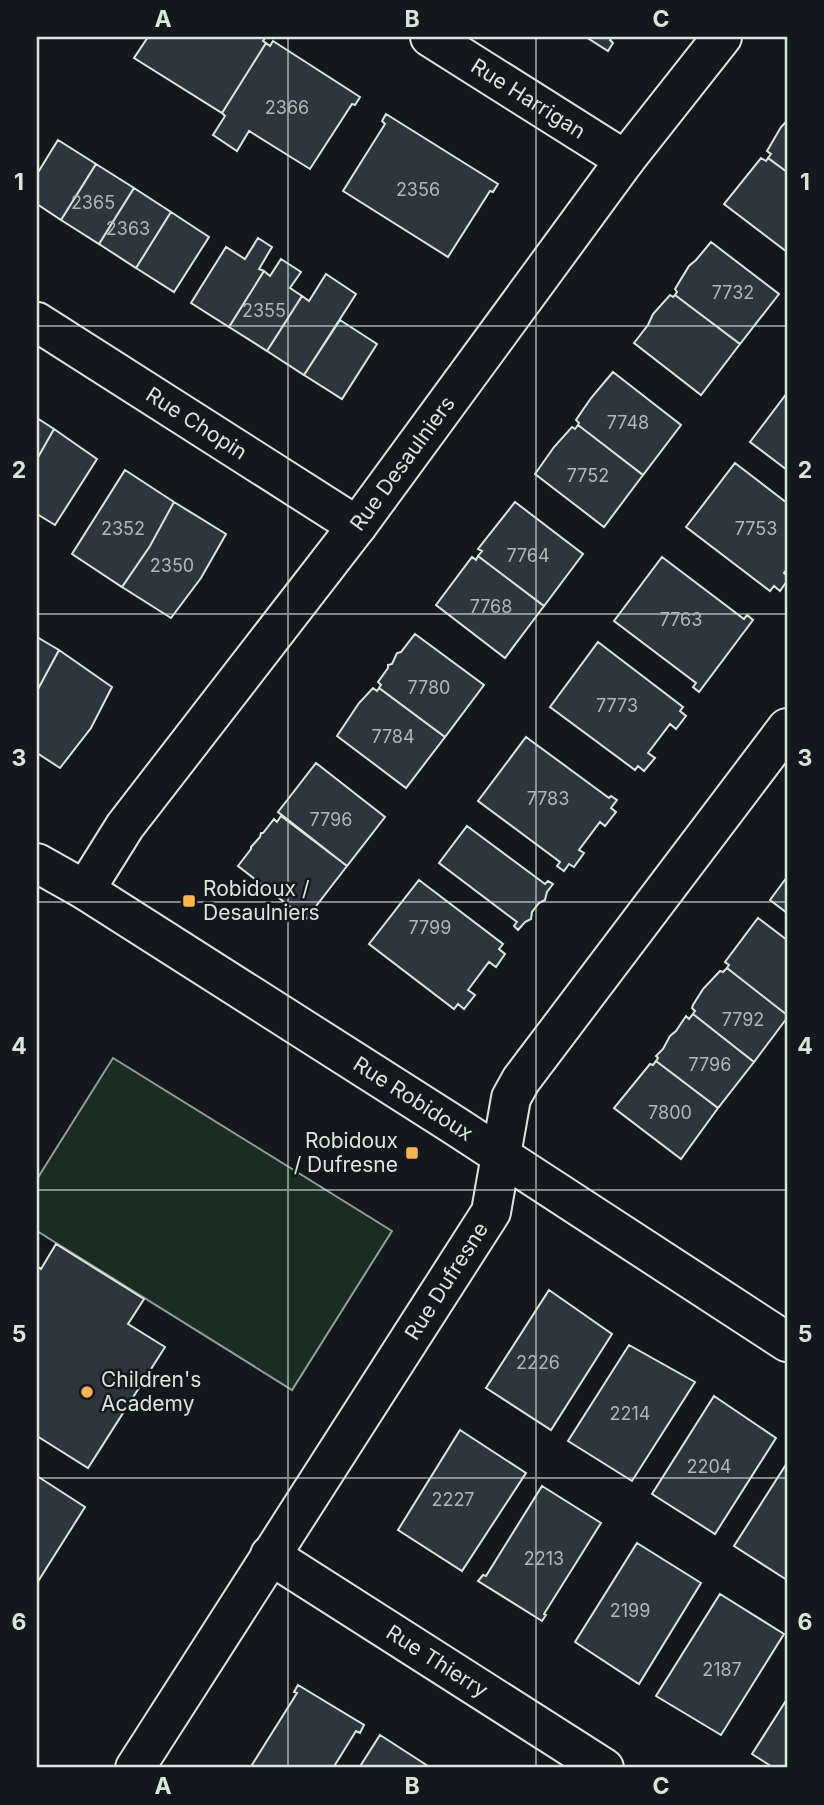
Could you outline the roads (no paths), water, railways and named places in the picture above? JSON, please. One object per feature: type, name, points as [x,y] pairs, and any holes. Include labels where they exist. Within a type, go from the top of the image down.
[{"type":"street","name":"Rue Harrigan","points":[[430,37],[625,160]]},
{"type":"street","name":"Rue Desaulniers","points":[[85,890],[125,826],[357,526],[625,160],[722,37]]},
{"type":"street","name":"Rue Chopin","points":[[37,322],[357,526]]},
{"type":"street","name":"Rue Dufresne","points":[[135,1768],[491,1212],[510,1098],[521,1080],[787,728]]},
{"type":"street","name":"Rue Robidoux","points":[[37,863],[85,890],[500,1155],[787,1342]]},
{"type":"street","name":"Rue Thierry","points":[[270,1555],[604,1768]]},
{"type":"place","name":"Robidoux / Desaulniers","points":[[189,901]]},
{"type":"place","name":"Robidoux / Dufresne","points":[[412,1153]]},
{"type":"place","name":"Children's Academy","points":[[87,1392]]}]
